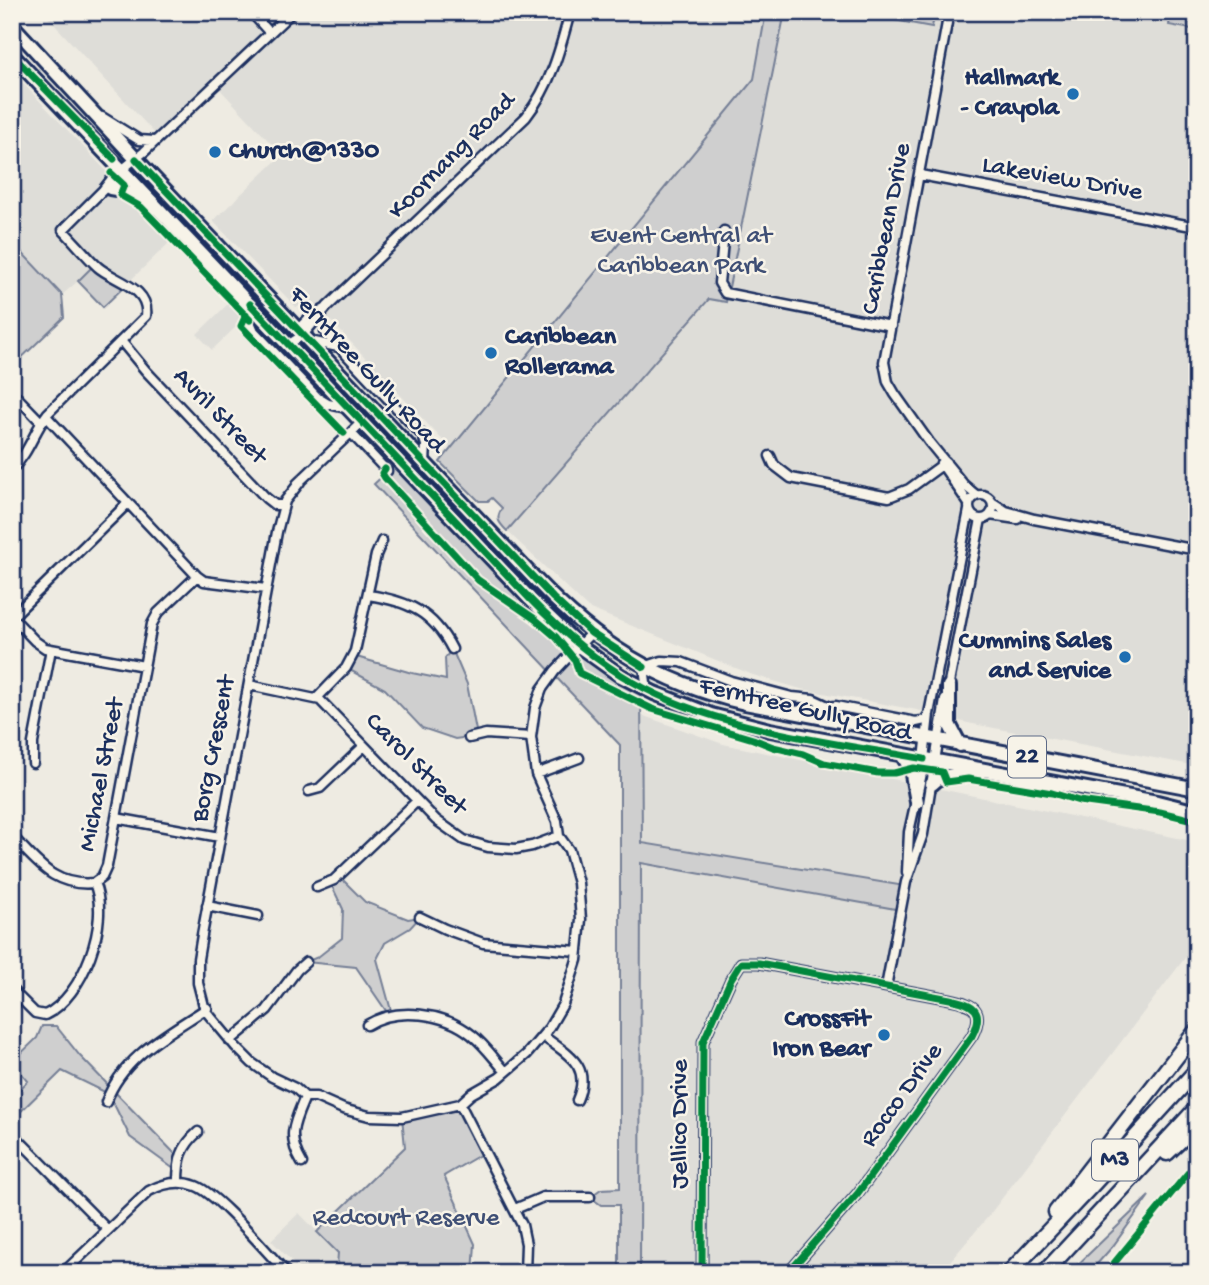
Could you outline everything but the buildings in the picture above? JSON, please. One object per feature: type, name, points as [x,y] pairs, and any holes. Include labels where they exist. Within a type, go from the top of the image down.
[{"type":"highway","points":[[1032,1249],[1058,1210],[1197,1030]]},
{"type":"highway","name":"M3","points":[[1009,1273],[1197,1070]]},
{"type":"highway","name":"M3","points":[[1045,1273],[1197,1108]]},
{"type":"highway","points":[[1045,1273],[1197,1125]]},
{"type":"main road","name":"Ferntree Gully Road","points":[[12,25],[544,589],[591,633],[644,667],[698,691],[780,711],[1197,789]]},
{"type":"main road","name":"Ferntree Gully Road","points":[[12,55],[530,599],[579,646],[607,667],[647,690],[740,724],[1157,802],[1197,812]]},
{"type":"main road","points":[[107,189],[122,190],[175,224]]},
{"type":"main road","points":[[948,686],[949,724],[960,745]]},
{"type":"main road","points":[[902,755],[911,769],[917,802]]},
{"type":"main road","points":[[932,784],[940,777],[983,769]]},
{"type":"street","points":[[251,12],[270,33]]},
{"type":"street","points":[[12,469],[25,455],[43,419],[143,322],[147,313],[145,302],[127,283],[99,268],[63,230],[292,12]]},
{"type":"street","name":"Koornang Road","points":[[289,344],[304,335],[310,317],[327,307],[527,117],[551,76],[570,12]]},
{"type":"street","name":"Caribbean Drive","points":[[949,12],[885,357],[886,375],[894,391],[944,463],[969,507]]},
{"type":"street","points":[[91,109],[139,140],[156,141]]},
{"type":"street","name":"Lakeview Drive","points":[[920,175],[1197,227]]},
{"type":"street","points":[[724,231],[719,283],[725,293],[891,326]]},
{"type":"street","points":[[250,304],[254,331],[312,393],[324,403],[349,408]]},
{"type":"street","points":[[325,332],[423,436],[426,444],[425,463]]},
{"type":"street","name":"Ferntree Gully Road","points":[[304,335],[340,347]]},
{"type":"street","name":"Avril Street","points":[[120,344],[262,491],[281,505]]},
{"type":"street","points":[[12,392],[67,442],[197,576],[204,580],[266,592]]},
{"type":"street","name":"Borg Crescent","points":[[362,422],[300,482],[281,505],[199,953],[198,974],[208,1008],[219,1018],[230,1041],[259,1069],[293,1086],[305,1097],[316,1097],[353,1112],[384,1117],[423,1114],[460,1104],[506,1072],[543,1036],[563,1004],[578,951],[581,919],[578,883],[568,847],[559,836],[557,821],[536,774],[531,737],[535,708],[542,689],[591,633]]},
{"type":"street","points":[[351,433],[387,471]]},
{"type":"street","points":[[770,456],[774,465],[791,478],[883,496],[899,494],[944,463]]},
{"type":"street","name":"Caribbean Drive","points":[[944,463],[976,495]]},
{"type":"street","points":[[932,740],[929,714],[969,507],[976,495],[987,496],[1006,511],[1034,519],[1197,550]]},
{"type":"street","points":[[906,881],[923,834],[932,784],[932,740],[948,686],[985,517],[993,509],[992,502]]},
{"type":"street","points":[[127,504],[12,617],[37,643],[51,649],[144,666]]},
{"type":"street","points":[[969,507],[973,516],[1034,519]]},
{"type":"street","points":[[248,685],[317,698],[345,668],[359,639],[376,555],[382,541]]},
{"type":"street","name":"Michael Street","points":[[42,1016],[54,1010],[71,993],[86,966],[100,906],[94,883],[106,871],[155,618],[197,576]]},
{"type":"street","points":[[368,594],[419,609],[443,633],[452,649]]},
{"type":"street","points":[[33,763],[32,747],[51,649]]},
{"type":"street","points":[[647,690],[644,667],[662,661],[681,662],[731,681],[795,698],[813,699],[828,706]]},
{"type":"street","name":"Carol Street","points":[[317,698],[447,829],[478,845],[516,849],[541,844],[559,836]]},
{"type":"street","points":[[780,711],[828,706],[857,709],[913,722],[925,720],[929,714]]},
{"type":"street","points":[[857,709],[875,729]]},
{"type":"street","points":[[469,738],[486,734],[531,737]]},
{"type":"street","points":[[309,791],[320,788],[364,746]]},
{"type":"street","points":[[536,774],[579,758]]},
{"type":"street","points":[[886,987],[906,881],[909,832],[930,760]]},
{"type":"street","points":[[317,887],[334,880],[417,801]]},
{"type":"street","points":[[116,818],[220,837]]},
{"type":"street","points":[[12,836],[52,876],[94,883]]},
{"type":"street","points":[[207,906],[258,916]]},
{"type":"street","points":[[420,917],[483,943],[578,951]]},
{"type":"street","points":[[230,1041],[267,1010],[306,962]]},
{"type":"street","name":"Jellico Drive","points":[[702,1273],[702,1047],[705,1034],[735,971],[741,963],[751,962],[886,987]]},
{"type":"street","name":"Rocco Drive","points":[[788,1273],[856,1196],[972,1037],[979,1022],[978,1012],[965,1002],[886,987]]},
{"type":"street","points":[[12,989],[35,1013],[42,1016],[42,1026]]},
{"type":"street","points":[[106,1102],[112,1087],[150,1045],[208,1008]]},
{"type":"street","points":[[367,1025],[392,1014],[417,1015],[451,1023],[470,1033],[506,1072]]},
{"type":"street","points":[[543,1036],[578,1065],[583,1079],[578,1100]]},
{"type":"street","points":[[302,1163],[294,1149],[292,1134],[305,1097]]},
{"type":"street","points":[[460,1104],[515,1209],[526,1244],[525,1273]]},
{"type":"street","points":[[178,1182],[178,1162],[182,1151],[198,1132]]},
{"type":"street","points":[[12,1133],[108,1230]]},
{"type":"street","points":[[63,1273],[149,1191],[160,1185],[178,1182],[194,1185],[210,1195],[287,1273]]},
{"type":"street","points":[[515,1209],[543,1197],[590,1197]]},
{"type":"street","points":[[12,1267],[18,1273]]},
{"type":"shaded area","points":[[43,12],[766,12],[754,79],[451,449],[332,322],[312,308],[296,307],[213,221],[282,155],[216,85],[159,138]]},
{"type":"shaded area","points":[[785,12],[851,12],[931,27],[935,12],[1134,12],[1170,19],[1169,25],[1197,30],[1197,766],[801,689],[753,675],[588,608],[507,531],[709,298],[726,301]]},
{"type":"shaded area","points":[[12,72],[172,240],[103,307],[78,281],[62,295],[12,242]]},
{"type":"shaded area","points":[[231,301],[246,317],[212,350],[197,334]]},
{"type":"shaded area","points":[[641,715],[723,744],[1197,842],[1197,942],[987,1218],[940,1273],[640,1273]]},
{"type":"shaded area","points":[[299,1213],[338,1253],[337,1266],[331,1273],[303,1273],[271,1240]]},
{"type":"green space","name":"Event Central at Caribbean Park","points":[[766,12],[785,12],[726,302],[709,299],[507,531],[499,521],[502,508],[492,498],[479,501],[440,462],[754,79]]},
{"type":"green space","points":[[851,12],[935,12],[932,27]]},
{"type":"green space","points":[[1134,12],[1197,12],[1197,30],[1169,25],[1170,19]]},
{"type":"green space","points":[[12,242],[62,295],[64,317],[12,367]]},
{"type":"green space","points":[[95,264],[127,284],[103,307],[78,281]]},
{"type":"green space","points":[[399,461],[530,599],[641,687],[642,843],[905,886],[901,910],[641,863],[640,1273],[619,1273],[619,1205],[601,1205],[590,1197],[601,1189],[620,1188],[620,745],[374,484]]},
{"type":"green space","points":[[452,649],[467,684],[477,736],[455,739],[422,728],[385,689],[346,668],[353,656],[446,680],[445,658]]},
{"type":"green space","points":[[339,876],[365,902],[408,919],[420,917],[410,928],[385,943],[377,959],[392,1014],[389,1015],[356,967],[306,962],[318,957],[342,938],[343,909],[330,882]]},
{"type":"green space","points":[[42,1026],[56,1026],[80,1056],[179,1158],[178,1172],[130,1137],[109,1094],[62,1071],[12,1120],[12,1097],[28,1081],[12,1062],[37,1038]]},
{"type":"green space","name":"Redcourt Reserve","points":[[457,1105],[485,1152],[444,1176],[475,1244],[473,1273],[331,1273],[337,1266],[338,1253],[317,1232],[405,1147],[402,1117]]},
{"type":"green space","points":[[1149,1196],[1113,1246],[1089,1273],[1069,1273]]},
{"type":"cycle path","points":[[12,55],[114,159]]},
{"type":"cycle path","points":[[136,159],[553,598],[591,633],[644,667]]},
{"type":"cycle path","points":[[111,173],[124,185],[120,195],[141,207],[250,320]]},
{"type":"cycle path","points":[[250,304],[530,599],[591,655],[633,682],[700,712],[813,740],[924,759]]},
{"type":"cycle path","points":[[246,315],[241,326],[344,433]]},
{"type":"cycle path","points":[[385,469],[382,473],[385,478],[478,580],[535,619],[556,637],[575,660],[579,673],[652,709],[803,754],[824,763],[878,773],[894,773],[914,768],[942,772],[946,782],[968,779],[1052,793],[1079,801],[1160,812],[1197,821]]},
{"type":"cycle path","points":[[702,1273],[703,1042],[741,963],[759,963],[950,999],[971,1006],[978,1020],[972,1036],[858,1193],[788,1273]]},
{"type":"cycle path","points":[[1106,1273],[1197,1162]]},
{"type":"place","name":"Hallmark - Crayola","points":[[1073,94]]},
{"type":"place","name":"Church@1330","points":[[215,152]]},
{"type":"place","name":"Caribbean Rollerama","points":[[491,353]]},
{"type":"place","name":"Cummins Sales and Service","points":[[1125,657]]},
{"type":"place","name":"CrossFit Iron Bear","points":[[884,1035]]}]
